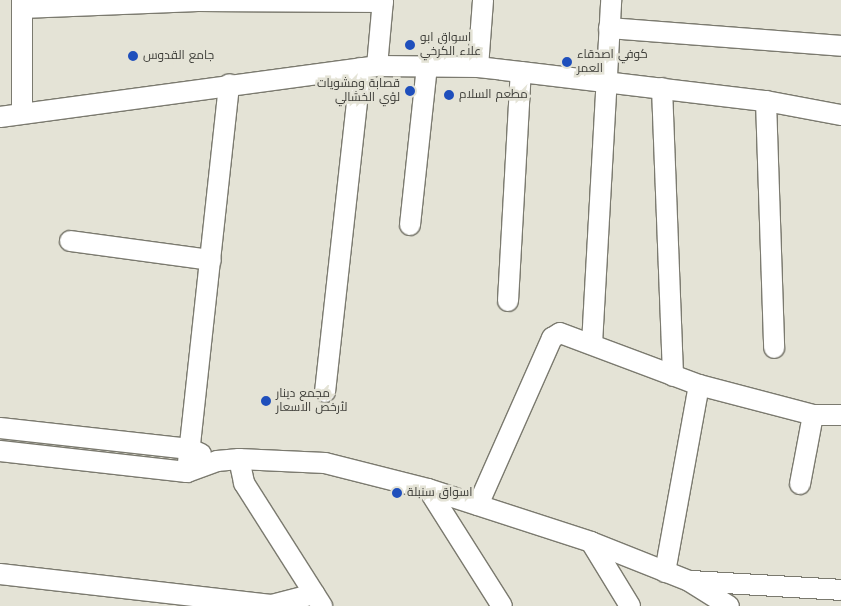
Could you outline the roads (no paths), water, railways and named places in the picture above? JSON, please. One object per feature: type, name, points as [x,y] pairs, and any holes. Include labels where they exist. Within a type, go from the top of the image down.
[{"type":"street","points":[[478,67],[483,0]]},
{"type":"street","points":[[592,344],[610,0]]},
{"type":"street","points":[[22,113],[22,4],[198,1],[383,1],[369,67],[325,392]]},
{"type":"street","points":[[610,28],[841,46]]},
{"type":"street","points":[[0,117],[229,84],[369,67],[478,67],[766,101],[841,115]]},
{"type":"street","points":[[410,225],[427,67]]},
{"type":"street","points":[[508,301],[520,72]]},
{"type":"street","points":[[187,472],[229,84]]},
{"type":"street","points":[[662,88],[673,376]]},
{"type":"street","points":[[766,101],[774,348]]},
{"type":"street","points":[[70,241],[211,260]]},
{"type":"street","points":[[478,505],[552,338],[565,333],[699,385],[813,415],[841,416]]},
{"type":"street","points":[[666,572],[699,385]]},
{"type":"street","points":[[800,484],[813,415]]},
{"type":"street","points":[[0,428],[190,449],[217,461]]},
{"type":"street","points":[[0,451],[187,472],[217,461],[239,459],[325,463],[428,489],[590,542],[689,581],[729,606]]},
{"type":"street","points":[[0,574],[270,606],[318,600],[244,483],[239,459]]},
{"type":"street","points":[[428,489],[502,606]]},
{"type":"street","points":[[590,542],[630,606]]},
{"type":"street","points":[[689,581],[841,590]]},
{"type":"place","name":"اسواق ابو علاء الكرخي","points":[[410,45]]},
{"type":"place","name":"جامع القدوس","points":[[133,56]]},
{"type":"place","name":"كوفي اصدقاء العمر","points":[[567,62]]},
{"type":"place","name":"قصابة ومشويات لؤي الخشالي","points":[[410,91]]},
{"type":"place","name":"مطعم السلام","points":[[449,95]]},
{"type":"place","name":"مجمع دينار لأرخص الاسعار","points":[[266,401]]},
{"type":"place","name":"اسواق سنبلة","points":[[397,493]]}]
